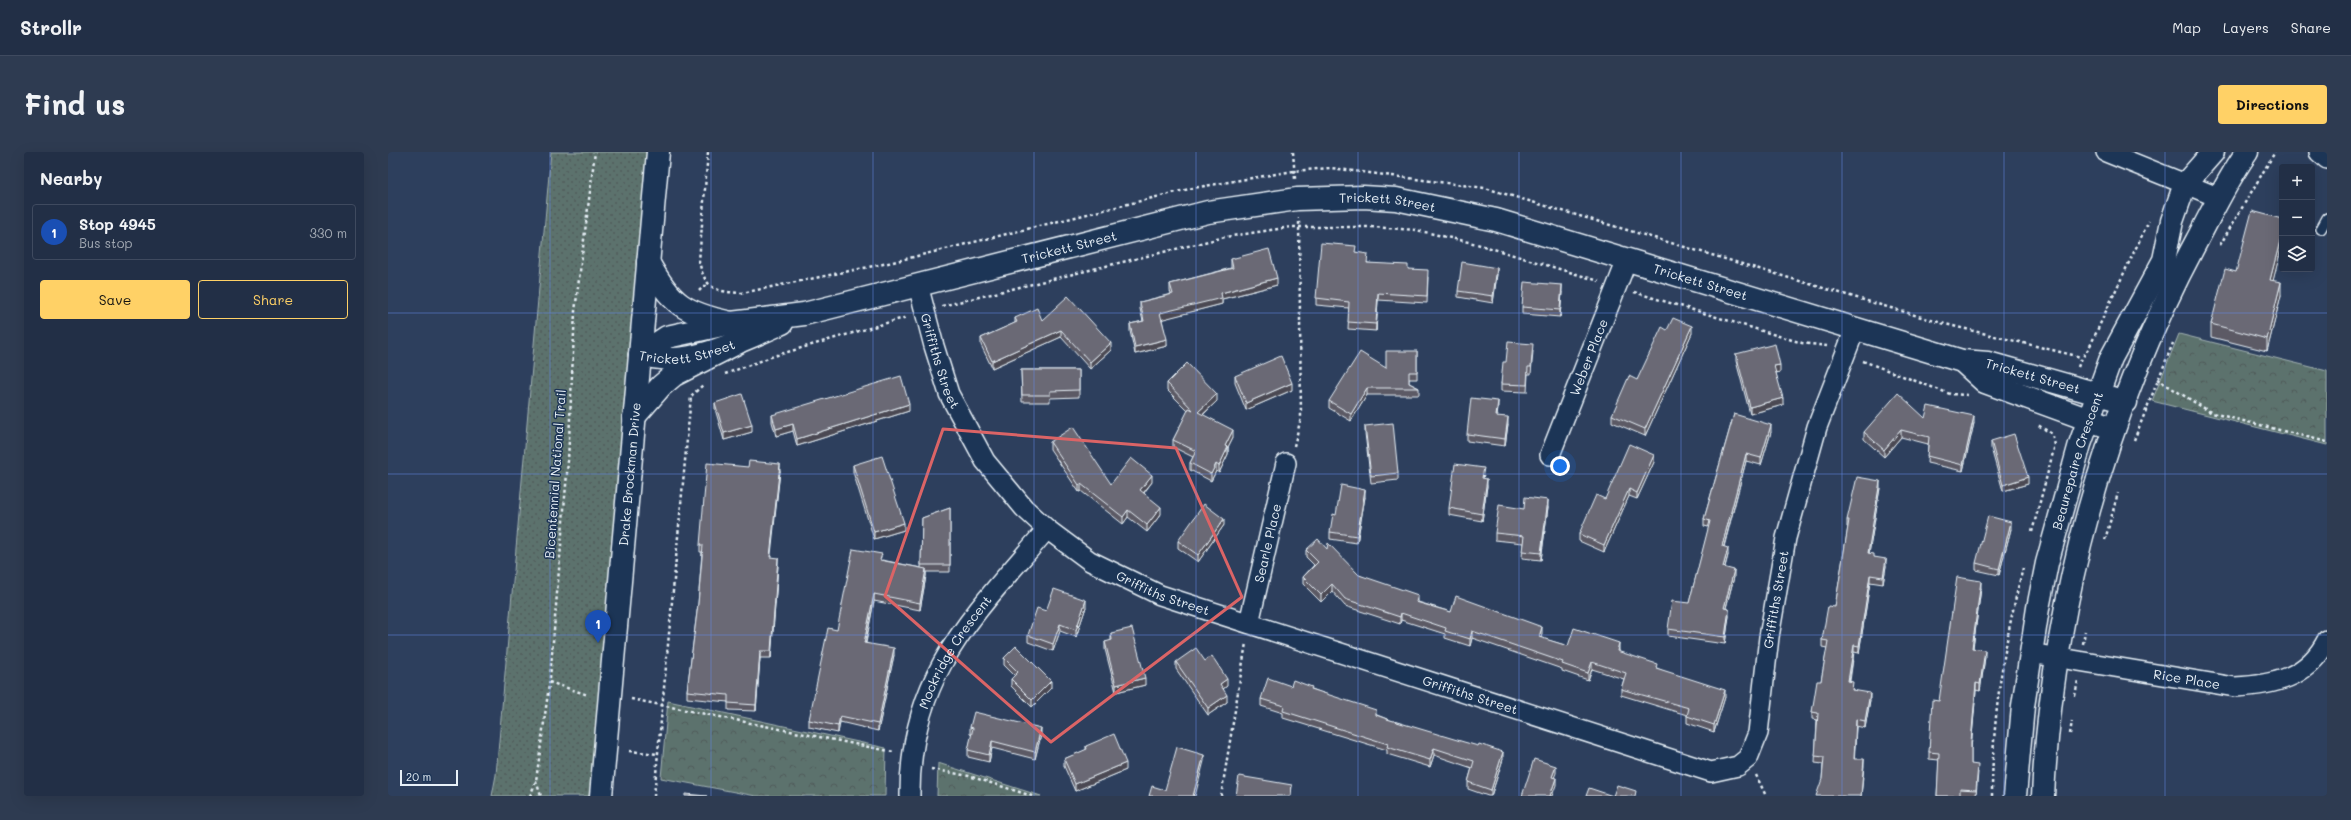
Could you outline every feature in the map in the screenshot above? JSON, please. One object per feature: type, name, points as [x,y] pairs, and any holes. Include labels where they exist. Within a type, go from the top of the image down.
[{"type":"street","name":"Drake Brockman Drive","points":[[601,796],[658,152]]},
{"type":"street","points":[[2106,152],[2220,198]]},
{"type":"street","name":"Beaurepaire Crescent","points":[[2015,796],[2030,653],[2047,563],[2080,444],[2111,358],[2164,260],[2172,221],[2185,184],[2213,152]]},
{"type":"street","name":"Beaurepaire Crescent","points":[[2043,796],[2045,756],[2055,657],[2079,543],[2136,369],[2175,281],[2247,152]]},
{"type":"street","points":[[2319,152],[2327,159]]},
{"type":"street","name":"Trickett Street","points":[[640,355],[667,337],[731,323],[804,314],[1208,212],[1297,199],[1363,197],[1396,199],[1496,220],[1962,361],[1988,363],[2099,392],[2126,402]]},
{"type":"street","name":"Weber Place","points":[[1550,455],[1627,260]]},
{"type":"street","points":[[648,262],[662,287],[683,308],[705,318],[731,323]]},
{"type":"street","name":"Griffiths Street","points":[[918,285],[949,394],[968,433],[985,461],[1005,487],[1047,529],[1090,561],[1160,595],[1701,771],[1711,772],[1724,771],[1738,766],[1748,758],[1758,734],[1769,637],[1786,538],[1800,482],[1817,427],[1855,329]]},
{"type":"street","name":"Trickett Street","points":[[640,355],[672,359],[737,343],[804,314]]},
{"type":"street","points":[[634,417],[661,386],[674,375],[737,343]]},
{"type":"street","name":"Trickett Street","points":[[1962,361],[1985,382],[2115,430]]},
{"type":"street","name":"Searle Place","points":[[1249,623],[1286,462]]},
{"type":"street","name":"Mockridge Crescent","points":[[910,796],[911,762],[916,729],[924,702],[946,654],[973,615],[1047,529]]},
{"type":"street","name":"Rice Place","points":[[2030,653],[2235,686],[2265,686],[2296,675],[2321,652],[2327,640]]},
{"type":"lane","points":[[2321,230],[2327,218]]},
{"type":"path","name":"Bicentennial National Trail","points":[[530,796],[536,781],[549,682],[568,461],[575,311],[595,152]]},
{"type":"path","points":[[708,152],[699,262],[702,275],[709,285],[721,292],[742,293],[893,262],[1194,188],[1294,171],[1331,168],[1360,170],[1485,188],[1945,324],[2081,357],[2089,348],[2117,285],[2150,220]]},
{"type":"path","points":[[1293,152],[1294,171]]},
{"type":"path","points":[[2221,243],[2275,152]]},
{"type":"path","points":[[1286,462],[1297,441],[1301,418],[1299,227]]},
{"type":"path","points":[[717,377],[774,356],[925,312],[1225,237],[1272,229],[1299,227],[1372,227],[1416,230],[1477,244],[1802,343],[1826,345]]},
{"type":"path","points":[[2133,444],[2175,336]]},
{"type":"path","points":[[1861,360],[1950,394],[1974,396]]},
{"type":"path","points":[[654,796],[691,396],[710,380]]},
{"type":"path","points":[[2158,380],[2212,413],[2327,442]]},
{"type":"path","points":[[2032,534],[2054,445],[2052,434],[2033,423]]},
{"type":"path","points":[[2104,542],[2119,488]]},
{"type":"path","points":[[1992,796],[1996,724],[2001,683],[2012,612],[2024,565]]},
{"type":"path","points":[[1221,796],[1249,623]]},
{"type":"path","points":[[549,682],[588,695]]},
{"type":"path","points":[[610,697],[663,705],[901,754],[911,762],[923,768],[969,776],[1032,796]]},
{"type":"path","points":[[629,751],[658,754]]},
{"type":"path","points":[[536,781],[541,796]]},
{"type":"highlighted area","points":[[943,429],[1176,448],[1242,597],[1051,742],[885,596]]},
{"type":"green space","points":[[551,152],[652,152],[601,796],[492,796],[496,775]]},
{"type":"green space","points":[[2179,334],[2327,371],[2327,445],[2152,401]]},
{"type":"green space","points":[[668,701],[886,748],[885,796],[756,796],[661,778]]},
{"type":"green space","points":[[938,763],[1041,796],[937,796]]},
{"type":"building","points":[[2252,211],[2279,218],[2279,245],[2270,280],[2281,282],[2267,339],[2211,324],[2225,269],[2236,272]]},
{"type":"building","points":[[1321,243],[1356,246],[1355,252],[1368,254],[1367,263],[1408,265],[1408,269],[1428,270],[1427,296],[1378,293],[1376,324],[1348,322],[1349,302],[1316,298]]},
{"type":"building","points":[[1269,249],[1277,278],[1221,293],[1222,298],[1160,313],[1167,339],[1135,347],[1130,324],[1144,321],[1140,302],[1173,294],[1170,284],[1233,268],[1231,259]]},
{"type":"building","points":[[1462,262],[1497,268],[1493,296],[1458,291]]},
{"type":"building","points":[[1524,282],[1562,285],[1560,310],[1522,307]]},
{"type":"building","points":[[1068,296],[1111,343],[1090,362],[1061,330],[992,361],[981,338],[1017,322],[1015,318],[1037,308],[1042,320]]},
{"type":"building","points":[[1673,318],[1692,326],[1645,429],[1612,415],[1629,376],[1637,380],[1662,327],[1667,330]]},
{"type":"building","points":[[1508,342],[1533,344],[1531,367],[1528,367],[1527,385],[1501,384],[1503,362],[1506,362]]},
{"type":"building","points":[[1775,344],[1780,365],[1774,366],[1783,398],[1750,407],[1736,354]]},
{"type":"building","points":[[1386,351],[1417,351],[1417,372],[1409,372],[1409,383],[1419,388],[1367,388],[1351,414],[1329,401],[1360,352],[1386,368]]},
{"type":"building","points":[[1281,356],[1292,383],[1246,403],[1235,376]]},
{"type":"building","points":[[1187,363],[1217,394],[1198,412],[1233,430],[1225,446],[1228,447],[1219,466],[1216,464],[1211,474],[1190,463],[1196,451],[1173,440],[1189,408],[1193,410],[1167,383]]},
{"type":"building","points":[[1021,370],[1079,370],[1079,390],[1050,391],[1050,395],[1022,395]]},
{"type":"building","points":[[901,376],[909,404],[797,439],[793,424],[776,429],[772,415]]},
{"type":"building","points":[[1898,393],[1925,418],[1928,406],[1974,416],[1963,465],[1927,456],[1929,437],[1901,430],[1884,450],[1864,432]]},
{"type":"building","points":[[742,394],[752,425],[724,433],[715,403]]},
{"type":"building","points":[[1471,398],[1498,401],[1496,416],[1508,417],[1505,439],[1467,434]]},
{"type":"building","points":[[1734,414],[1771,425],[1761,458],[1746,454],[1722,546],[1728,548],[1723,567],[1734,570],[1724,608],[1729,609],[1725,637],[1668,629],[1672,601],[1689,603],[1710,521],[1704,519]]},
{"type":"building","points":[[1393,423],[1398,473],[1371,476],[1365,426]]},
{"type":"building","points":[[1073,427],[1111,484],[1131,458],[1152,475],[1140,490],[1161,507],[1147,525],[1128,510],[1123,517],[1081,484],[1079,485],[1050,442]]},
{"type":"building","points":[[2014,434],[2028,477],[2003,485],[1991,441]]},
{"type":"building","points":[[1629,444],[1654,455],[1637,493],[1629,489],[1604,545],[1579,534],[1596,495],[1605,499]]},
{"type":"building","points":[[882,456],[904,523],[874,532],[853,465]]},
{"type":"building","points":[[749,461],[780,464],[770,557],[778,558],[771,651],[760,651],[756,705],[728,703],[728,695],[687,691],[698,604],[703,545],[700,545],[707,463],[748,467]]},
{"type":"building","points":[[1455,464],[1484,468],[1482,478],[1487,479],[1482,514],[1449,508]]},
{"type":"building","points":[[1857,477],[1880,481],[1868,553],[1874,554],[1874,557],[1886,559],[1883,577],[1870,575],[1859,646],[1854,645],[1848,681],[1853,682],[1852,690],[1870,693],[1865,721],[1856,719],[1854,759],[1864,759],[1861,796],[1816,796],[1822,779],[1824,757],[1815,756],[1818,713],[1812,712],[1817,681],[1821,681],[1828,641],[1822,640],[1828,606],[1835,607],[1849,520],[1847,520]]},
{"type":"building","points":[[1341,485],[1365,490],[1357,536],[1330,532],[1333,514],[1336,515]]},
{"type":"building","points":[[1525,497],[1548,500],[1541,553],[1522,551],[1524,536],[1495,533],[1499,505],[1524,509]]},
{"type":"building","points":[[1204,504],[1224,519],[1198,555],[1178,541]]},
{"type":"building","points":[[950,508],[950,565],[921,565],[922,518]]},
{"type":"building","points":[[1988,516],[2011,522],[1999,569],[1976,563]]},
{"type":"building","points":[[1318,539],[1327,549],[1328,543],[1359,575],[1418,595],[1416,602],[1451,612],[1456,596],[1542,627],[1539,637],[1568,646],[1574,628],[1619,643],[1617,651],[1657,664],[1656,668],[1725,690],[1714,725],[1687,716],[1689,708],[1621,689],[1626,673],[1592,662],[1588,673],[1562,664],[1563,662],[1472,631],[1470,639],[1445,631],[1446,628],[1401,613],[1400,617],[1345,599],[1332,584],[1321,595],[1303,577],[1318,562],[1306,550]]},
{"type":"building","points":[[853,549],[882,554],[880,560],[926,569],[920,603],[874,594],[864,643],[894,648],[878,724],[840,716],[838,726],[809,720],[828,628],[837,630]]},
{"type":"building","points":[[1957,577],[1981,581],[1972,648],[1985,650],[1980,684],[1976,683],[1971,742],[1971,764],[1978,765],[1976,790],[1960,789],[1960,796],[1937,796],[1939,753],[1929,752],[1932,700],[1939,701]]},
{"type":"building","points":[[1054,589],[1086,600],[1076,630],[1060,624],[1053,644],[1028,635],[1037,608],[1046,611]]},
{"type":"building","points":[[1132,628],[1145,678],[1116,685],[1105,642],[1112,640],[1111,633]]},
{"type":"building","points":[[1016,646],[1051,681],[1032,700],[1011,679],[1018,672],[1004,658]]},
{"type":"building","points":[[1196,648],[1205,661],[1212,656],[1227,679],[1220,684],[1227,695],[1208,708],[1176,662]]},
{"type":"building","points":[[1268,678],[1291,686],[1293,680],[1312,687],[1311,689],[1376,710],[1376,715],[1387,719],[1503,752],[1491,790],[1468,782],[1474,761],[1434,748],[1430,760],[1387,747],[1388,744],[1283,711],[1284,706],[1261,699]]},
{"type":"building","points":[[974,712],[1041,728],[1035,752],[992,741],[989,755],[968,750],[973,728],[970,727]]},
{"type":"building","points":[[1114,734],[1126,763],[1075,784],[1064,759],[1087,749],[1086,746]]},
{"type":"building","points":[[1177,747],[1204,755],[1193,796],[1149,796],[1152,786],[1165,790]]},
{"type":"building","points":[[1534,759],[1556,766],[1552,777],[1556,778],[1550,796],[1522,796]]},
{"type":"building","points":[[1239,776],[1292,785],[1290,796],[1236,796]]},
{"type":"building","points":[[1617,785],[1636,791],[1635,796],[1613,796]]},
{"type":"building","points":[[1589,788],[1613,796],[1586,796]]},
{"type":"building","points":[[685,794],[707,796],[685,796]]},
{"type":"place","name":"Stop 4945","points":[[598,643]]}]
